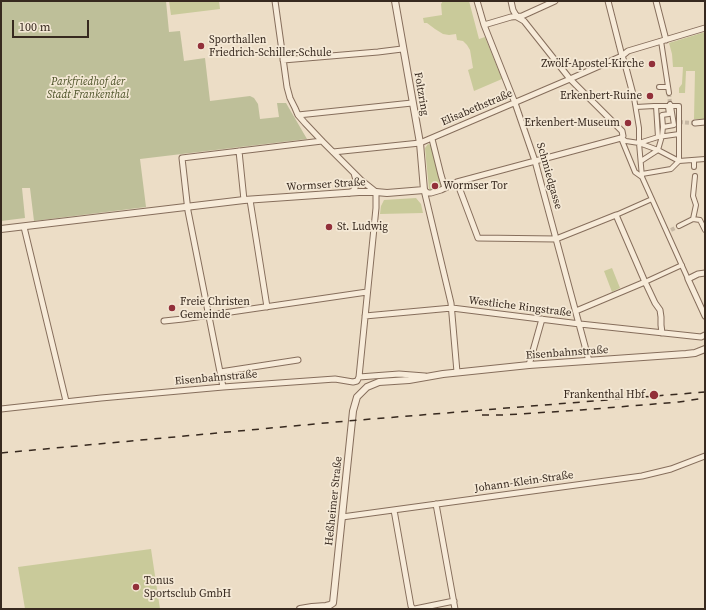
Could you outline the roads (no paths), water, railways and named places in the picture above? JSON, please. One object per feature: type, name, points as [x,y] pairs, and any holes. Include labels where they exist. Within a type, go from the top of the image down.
[{"type":"street","points":[[275,1],[287,87],[290,98],[298,115],[353,172],[376,192],[376,208],[359,377]]},
{"type":"street","name":"Foltzring","points":[[395,1],[402,49],[420,143],[424,190]]},
{"type":"street","name":"Schmiedgasse","points":[[477,1],[484,25],[515,103],[535,161],[589,361]]},
{"type":"street","points":[[511,1],[513,10],[517,17],[524,21],[570,79],[622,131],[623,136],[621,138],[635,172],[642,176],[671,169],[680,161]]},
{"type":"street","points":[[484,25],[522,16],[555,1]]},
{"type":"street","points":[[608,1],[636,107],[642,176],[669,231],[682,265],[705,316]]},
{"type":"street","points":[[656,1],[663,41],[669,93]]},
{"type":"street","name":"Elisabethstraße","points":[[333,152],[420,143],[432,139],[622,56],[628,51],[705,28]]},
{"type":"street","points":[[283,60],[402,49]]},
{"type":"street","points":[[659,87],[668,87]]},
{"type":"street","points":[[298,115],[412,103]]},
{"type":"street","points":[[636,107],[670,105],[679,106],[680,161]]},
{"type":"street","points":[[663,127],[674,126],[670,105]]},
{"type":"street","points":[[641,161],[658,150],[663,127],[662,115],[669,114],[668,107],[670,105]]},
{"type":"street","points":[[655,106],[660,137]]},
{"type":"street","points":[[694,123],[705,122]]},
{"type":"street","points":[[639,143],[660,137],[679,134]]},
{"type":"street","points":[[621,138],[626,141],[639,143],[658,150],[680,161],[705,159]]},
{"type":"street","name":"Wormser Straße","points":[[1,229],[247,200],[349,193],[376,192],[387,194],[424,190],[428,193],[445,188],[457,182],[621,138]]},
{"type":"street","points":[[432,139],[445,188]]},
{"type":"street","points":[[223,387],[187,207],[182,158],[322,141]]},
{"type":"street","points":[[239,151],[267,306]]},
{"type":"street","points":[[694,160],[694,168]]},
{"type":"street","points":[[349,193],[355,188],[356,184],[353,172]]},
{"type":"street","points":[[693,219],[696,205],[693,196],[695,176]]},
{"type":"street","points":[[457,182],[478,238],[556,239],[652,199]]},
{"type":"street","name":"Westliche Ringstraße","points":[[424,190],[452,308],[662,333],[701,337],[705,335]]},
{"type":"street","points":[[616,215],[645,282],[660,310],[662,317],[662,333]]},
{"type":"street","points":[[679,226],[693,219],[700,220],[705,230]]},
{"type":"street","points":[[24,226],[66,402]]},
{"type":"street","points":[[576,311],[682,265]]},
{"type":"street","points":[[688,279],[698,274],[705,273]]},
{"type":"street","points":[[164,321],[209,316],[367,292]]},
{"type":"street","points":[[365,316],[452,308],[457,372]]},
{"type":"street","points":[[530,366],[542,319]]},
{"type":"street","name":"Eisenbahnstraße","points":[[360,394],[367,387],[379,382],[430,377],[457,372],[682,354],[705,349]]},
{"type":"street","points":[[220,372],[298,360]]},
{"type":"street","name":"Eisenbahnstraße","points":[[1,408],[223,387],[335,379],[353,382],[357,381],[359,377],[399,374],[414,374],[430,377]]},
{"type":"street","name":"Heßheimer Straße","points":[[331,607],[333,602],[353,411],[360,394]]},
{"type":"street","name":"Johann-Klein-Straße","points":[[342,517],[642,476],[671,469],[705,456]]},
{"type":"street","points":[[436,504],[455,609]]},
{"type":"street","points":[[394,510],[411,606],[414,609],[454,602]]},
{"type":"street","points":[[300,609],[312,607],[331,607]]},
{"type":"tunnel","points":[[669,93],[670,104]]},
{"type":"tunnel","points":[[679,122],[693,123]]},
{"type":"tunnel","points":[[671,230],[679,226]]},
{"type":"railway","points":[[1,453],[347,421],[705,392]]},
{"type":"railway","points":[[482,415],[581,410],[679,402],[705,398]]},
{"type":"place","name":"Sporthallen Friedrich-Schiller-Schule","points":[[201,46]]},
{"type":"place","name":"Zwölf-Apostel-Kirche","points":[[652,64]]},
{"type":"place","name":"Erkenbert-Ruine","points":[[650,96]]},
{"type":"place","name":"Erkenbert-Museum","points":[[628,123]]},
{"type":"place","name":"Wormser Tor","points":[[435,186]]},
{"type":"place","name":"St. Ludwig","points":[[329,227]]},
{"type":"place","name":"Freie Christen Gemeinde","points":[[172,308]]},
{"type":"place","name":"Frankenthal Hbf","points":[[654,395]]},
{"type":"place","name":"Tonus Sportsclub GmbH","points":[[136,587]]},
{"type":"park label","name":"Parkfriedhof der Stadt Frankenthal","points":[[88,88]]}]
